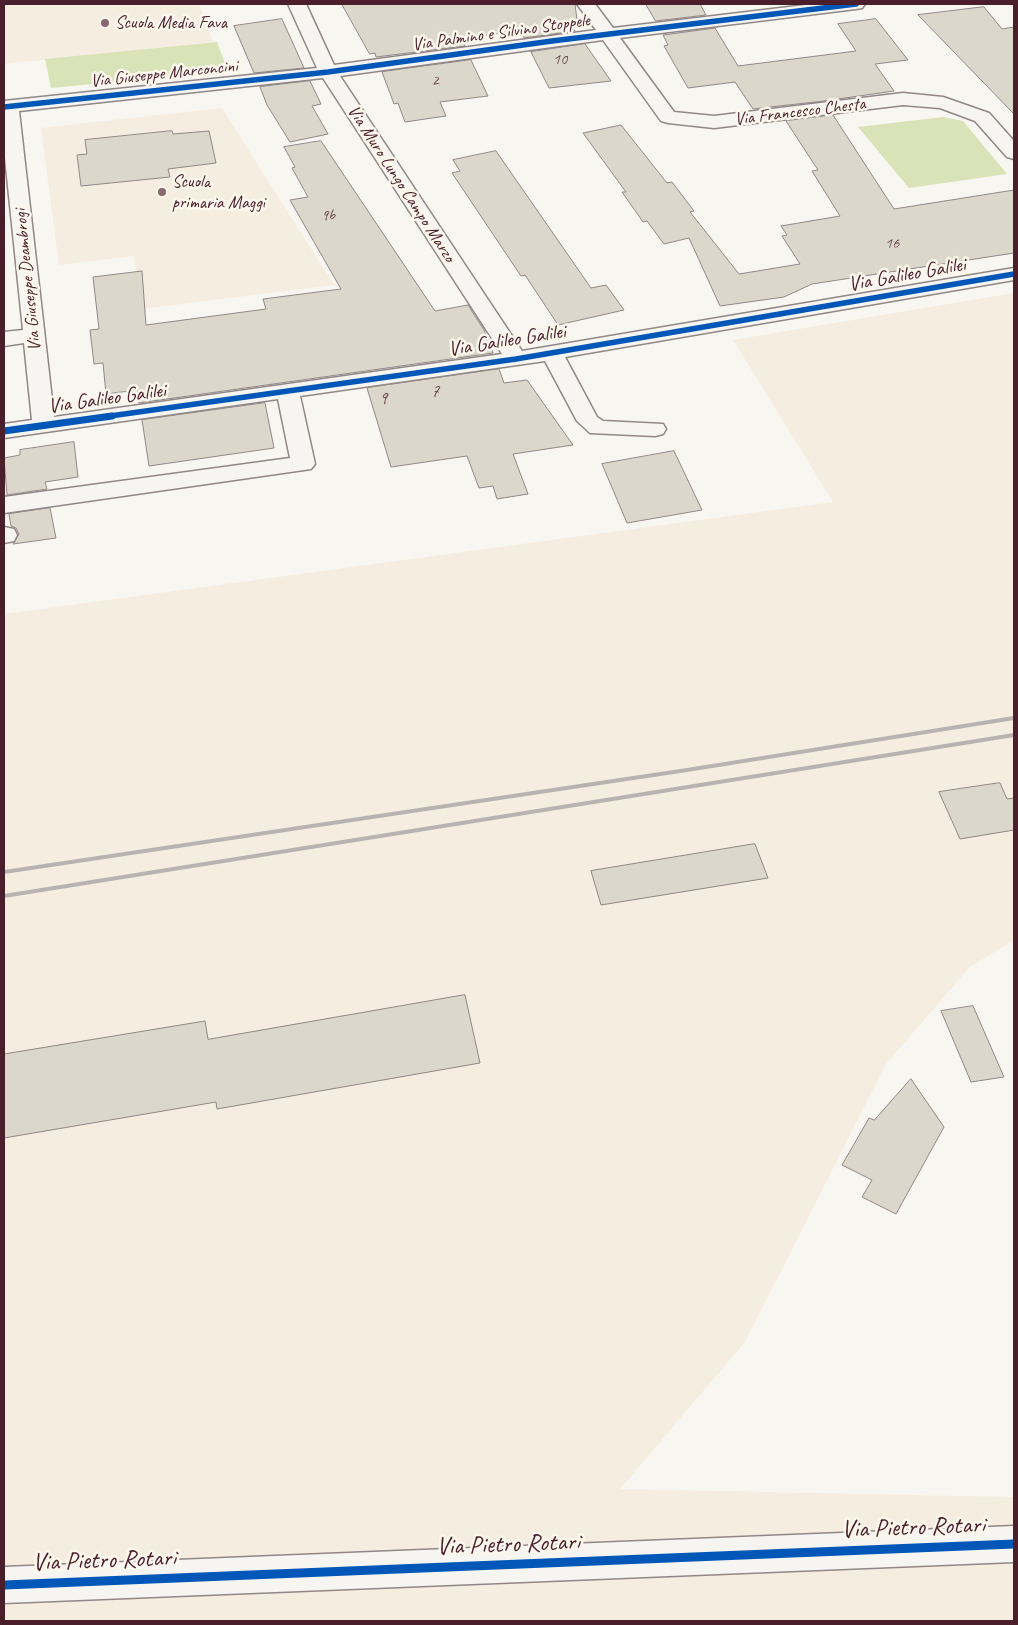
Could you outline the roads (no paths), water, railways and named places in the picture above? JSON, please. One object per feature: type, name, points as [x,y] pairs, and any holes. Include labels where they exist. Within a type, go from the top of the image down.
[{"type":"street","name":"Via Muro Lungo Campo Marzo","points":[[298,4],[328,72],[516,359]]},
{"type":"street","name":"Via Francesco Chesta","points":[[586,4],[668,117],[714,122],[903,99],[943,103],[982,117],[1014,153]]},
{"type":"street","name":"Via Palmino e Silvino Stoppele","points":[[328,72],[609,34],[856,4]]},
{"type":"street","name":"Via Giuseppe Marconcini","points":[[6,106],[328,72]]},
{"type":"street","name":"Via Giuseppe Deambrogi","points":[[6,106],[44,425]]},
{"type":"street","name":"Via Galileo Galilei","points":[[4,431],[516,359],[1014,274]]},
{"type":"street","points":[[4,339],[34,335]]},
{"type":"street","points":[[552,353],[588,421],[598,428],[655,428]]},
{"type":"street","points":[[4,505],[304,464],[288,391]]},
{"type":"street","name":"Via Pietro Rotari","points":[[4,1585],[1014,1544]]},
{"type":"railway","points":[[4,872],[687,770],[1014,718]]},
{"type":"railway","points":[[4,896],[1014,735]]},
{"type":"place","name":"Scuola Media Fava","points":[[105,23]]},
{"type":"place","name":"Scuola primaria Maggi","points":[[162,192]]}]
